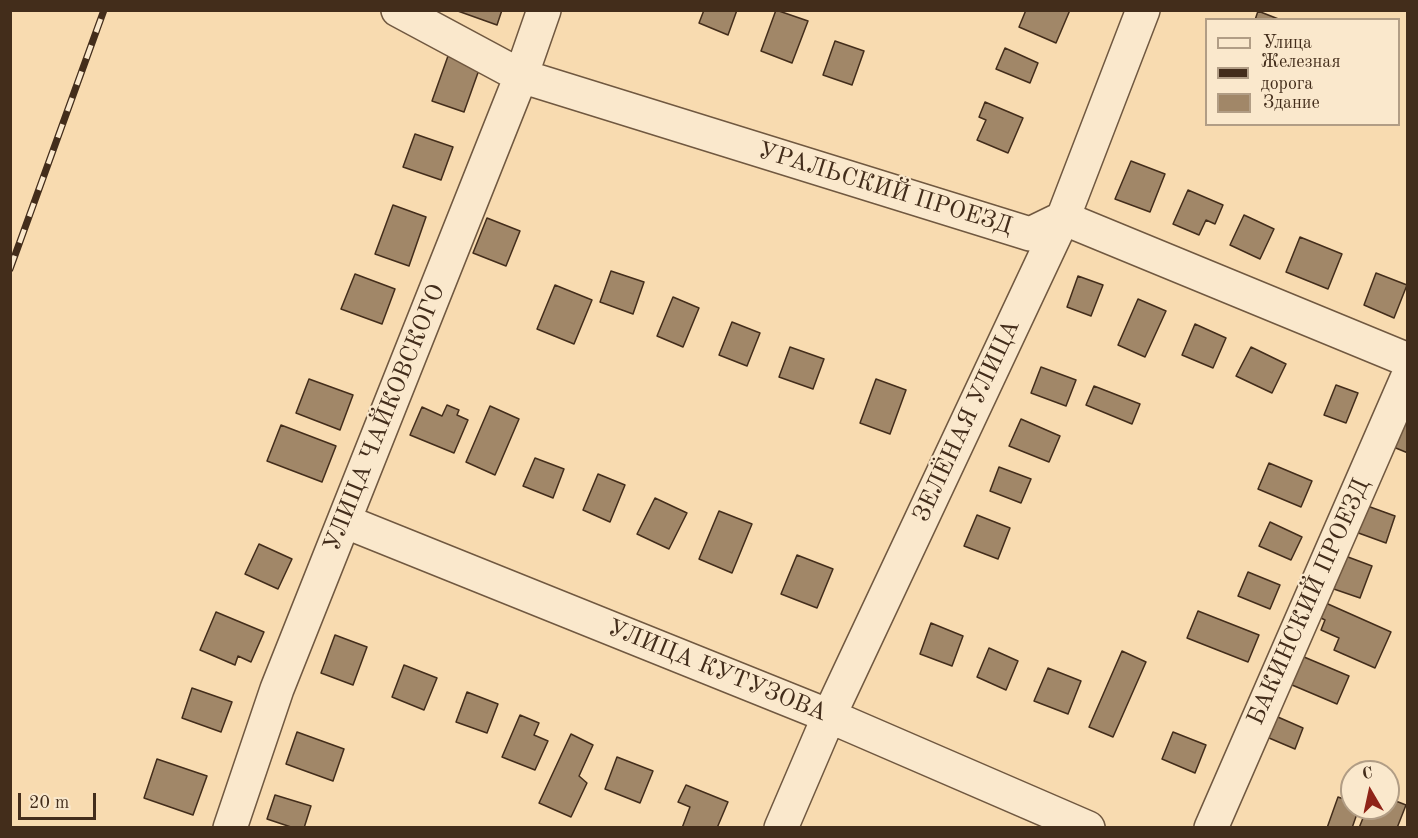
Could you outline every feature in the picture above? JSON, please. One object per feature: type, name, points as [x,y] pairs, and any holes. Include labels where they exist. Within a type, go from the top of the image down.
[{"type":"street","name":"УРАЛЬСКИЙ ПРОЕЗД","points":[[398,10],[521,76],[1030,234],[1063,218]]},
{"type":"street","name":"УЛИЦА ЧАЙКОВСКОГО","points":[[230,828],[277,689],[521,76],[544,10]]},
{"type":"street","name":"ЗЕЛЁНАЯ УЛИЦА","points":[[781,828],[829,716],[1063,218],[1143,10]]},
{"type":"street","points":[[1063,218],[1407,360]]},
{"type":"street","name":"БАКИНСКИЙ ПРОЕЗД","points":[[1211,828],[1407,376]]},
{"type":"street","name":"УЛИЦА КУТУЗОВА","points":[[344,521],[829,716],[1088,828]]},
{"type":"building","points":[[455,10],[502,10],[497,25]]},
{"type":"building","points":[[704,10],[737,10],[728,35],[699,23]]},
{"type":"building","points":[[776,10],[808,21],[792,63],[761,51]]},
{"type":"building","points":[[1026,10],[1070,10],[1056,43],[1019,27]]},
{"type":"building","points":[[1258,11],[1276,18],[1256,18]]},
{"type":"building","points":[[835,41],[864,51],[852,85],[823,75]]},
{"type":"building","points":[[1005,48],[1038,63],[1030,83],[996,69]]},
{"type":"building","points":[[448,56],[480,67],[464,112],[432,101]]},
{"type":"building","points":[[985,102],[1023,118],[1008,153],[977,140],[986,120],[979,117]]},
{"type":"building","points":[[415,134],[453,147],[441,180],[403,167]]},
{"type":"building","points":[[1131,161],[1165,174],[1150,212],[1115,199]]},
{"type":"building","points":[[1188,190],[1223,205],[1215,224],[1206,220],[1199,235],[1173,224]]},
{"type":"building","points":[[393,205],[426,217],[409,266],[375,254]]},
{"type":"building","points":[[1244,215],[1274,229],[1260,259],[1230,245]]},
{"type":"building","points":[[487,218],[520,231],[506,266],[473,253]]},
{"type":"building","points":[[1300,237],[1342,254],[1328,289],[1286,272]]},
{"type":"building","points":[[611,271],[644,282],[633,314],[600,302]]},
{"type":"building","points":[[1376,273],[1407,285],[1394,318],[1364,305]]},
{"type":"building","points":[[355,274],[395,289],[382,324],[341,309]]},
{"type":"building","points":[[1078,276],[1103,285],[1091,316],[1067,307]]},
{"type":"building","points":[[555,285],[592,300],[574,344],[537,329]]},
{"type":"building","points":[[673,297],[699,308],[683,347],[657,336]]},
{"type":"building","points":[[1138,299],[1166,311],[1145,357],[1118,345]]},
{"type":"building","points":[[732,322],[760,333],[747,366],[719,355]]},
{"type":"building","points":[[1195,324],[1226,338],[1213,368],[1182,355]]},
{"type":"building","points":[[790,347],[824,359],[813,389],[779,377]]},
{"type":"building","points":[[1251,347],[1286,364],[1272,393],[1236,376]]},
{"type":"building","points":[[1041,367],[1076,380],[1066,406],[1031,393]]},
{"type":"building","points":[[309,379],[353,395],[340,430],[296,413]]},
{"type":"building","points":[[876,379],[906,390],[890,434],[860,423]]},
{"type":"building","points":[[1336,385],[1358,393],[1346,423],[1324,415]]},
{"type":"building","points":[[1094,386],[1140,404],[1132,424],[1086,405]]},
{"type":"building","points":[[447,405],[459,410],[457,415],[468,420],[454,453],[410,435],[422,407],[442,416]]},
{"type":"building","points":[[490,406],[519,419],[495,475],[466,462]]},
{"type":"building","points":[[1408,414],[1408,453],[1386,444]]},
{"type":"building","points":[[1021,419],[1060,436],[1049,462],[1009,446]]},
{"type":"building","points":[[281,425],[336,446],[322,482],[267,461]]},
{"type":"building","points":[[535,458],[564,469],[553,498],[523,486]]},
{"type":"building","points":[[1269,463],[1312,481],[1301,507],[1258,489]]},
{"type":"building","points":[[999,467],[1031,479],[1021,503],[990,491]]},
{"type":"building","points":[[598,474],[625,485],[610,522],[583,510]]},
{"type":"building","points":[[655,498],[687,513],[669,549],[637,534]]},
{"type":"building","points":[[1362,504],[1395,516],[1386,543],[1353,531]]},
{"type":"building","points":[[719,511],[752,524],[732,573],[699,559]]},
{"type":"building","points":[[977,515],[1010,528],[998,559],[964,546]]},
{"type":"building","points":[[1270,522],[1302,537],[1291,560],[1259,546]]},
{"type":"building","points":[[259,544],[292,559],[278,589],[245,574]]},
{"type":"building","points":[[1340,554],[1372,566],[1360,598],[1328,587]]},
{"type":"building","points":[[797,555],[833,569],[817,608],[781,594]]},
{"type":"building","points":[[1248,572],[1280,585],[1270,609],[1238,596]]},
{"type":"building","points":[[1319,600],[1391,632],[1375,668],[1334,650],[1339,638],[1321,630],[1325,620],[1313,614]]},
{"type":"building","points":[[1198,611],[1259,635],[1248,662],[1187,638]]},
{"type":"building","points":[[216,612],[264,632],[251,662],[238,656],[235,665],[200,650]]},
{"type":"building","points":[[931,623],[963,636],[952,666],[920,654]]},
{"type":"building","points":[[335,635],[367,647],[353,685],[321,673]]},
{"type":"building","points":[[989,648],[1018,661],[1006,690],[977,677]]},
{"type":"building","points":[[1122,651],[1146,662],[1113,737],[1089,727]]},
{"type":"building","points":[[1297,654],[1349,676],[1337,704],[1285,682]]},
{"type":"building","points":[[404,665],[437,678],[424,710],[392,697]]},
{"type":"building","points":[[1048,668],[1081,681],[1068,714],[1034,701]]},
{"type":"building","points":[[192,688],[232,702],[221,732],[182,718]]},
{"type":"building","points":[[467,692],[498,704],[487,733],[456,722]]},
{"type":"building","points":[[1271,714],[1303,728],[1295,749],[1262,735]]},
{"type":"building","points":[[520,715],[539,723],[534,735],[548,741],[535,770],[502,757]]},
{"type":"building","points":[[297,732],[344,749],[333,781],[286,764]]},
{"type":"building","points":[[1173,732],[1206,745],[1195,773],[1162,759]]},
{"type":"building","points":[[571,734],[593,745],[579,776],[587,783],[571,817],[539,803]]},
{"type":"building","points":[[617,757],[653,771],[640,803],[605,789]]},
{"type":"building","points":[[157,759],[207,776],[193,815],[144,798]]},
{"type":"building","points":[[686,785],[728,802],[717,828],[682,828],[690,807],[678,802]]},
{"type":"building","points":[[275,795],[311,806],[304,828],[294,828],[267,819]]},
{"type":"building","points":[[1338,797],[1340,798],[1340,820],[1355,820],[1352,828],[1327,828]]},
{"type":"building","points":[[1400,803],[1406,805],[1397,828],[1359,828],[1362,820],[1400,820]]},
{"type":"railway","points":[[10,269],[104,10]]}]
